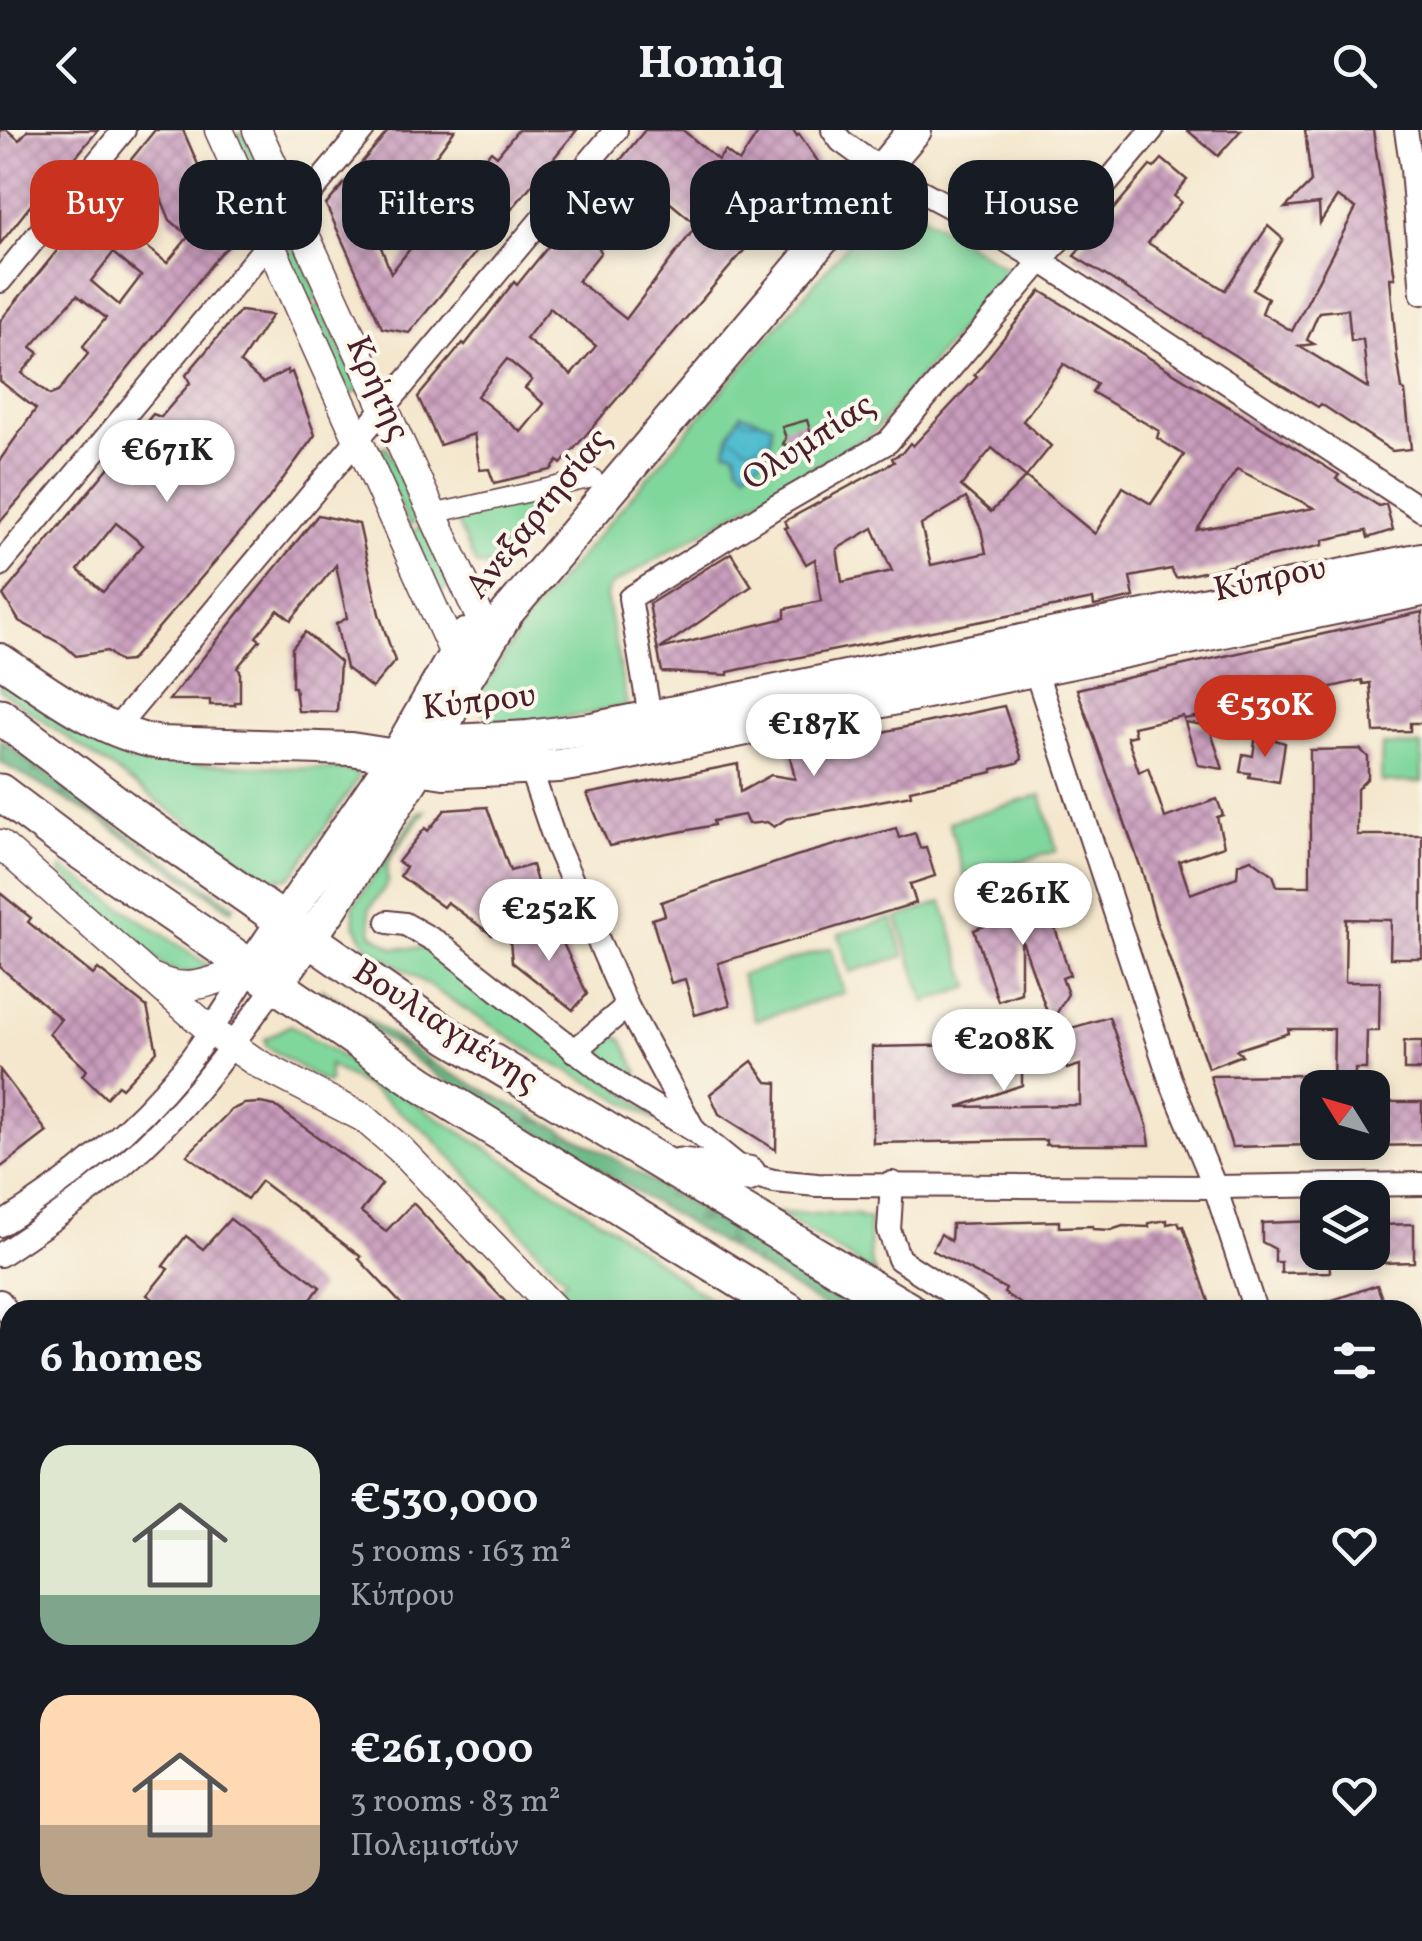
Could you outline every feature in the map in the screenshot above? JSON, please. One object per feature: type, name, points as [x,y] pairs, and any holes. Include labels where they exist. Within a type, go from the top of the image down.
[{"type":"main road","name":"Ανεξαρτησίας","points":[[877,160],[892,130]]},
{"type":"main road","name":"Ανεξαρτησίας","points":[[880,160],[915,130]]},
{"type":"main road","name":"Ανεξαρτησίας","points":[[264,976],[417,755],[484,626],[593,478],[798,250]]},
{"type":"main road","name":"Ανεξαρτησίας","points":[[484,626],[689,394],[805,250]]},
{"type":"main road","name":"Κύπρου","points":[[417,755],[650,717],[1422,559]]},
{"type":"main road","name":"Κύπρου","points":[[417,755],[444,772],[596,760],[1422,590]]},
{"type":"main road","points":[[0,660],[114,732],[160,742],[417,755]]},
{"type":"main road","name":"Βουλιαγμένης","points":[[0,716],[141,822],[449,1036],[891,1300]]},
{"type":"main road","name":"Βουλιαγμένης","points":[[0,792],[61,838],[423,1085],[769,1300]]},
{"type":"main road","points":[[666,1165],[748,1174]]},
{"type":"street","points":[[0,281],[124,130]]},
{"type":"street","name":"Κρήτης","points":[[219,130],[232,160]]},
{"type":"street","name":"Κρήτης","points":[[257,130],[271,160]]},
{"type":"street","points":[[322,179],[363,130]]},
{"type":"street","points":[[114,732],[616,130]]},
{"type":"street","points":[[833,130],[867,160]]},
{"type":"street","name":"Ολυμπίας","points":[[650,717],[630,598],[888,442],[1152,130]]},
{"type":"street","points":[[1406,130],[1417,169],[1422,293]]},
{"type":"street","points":[[928,195],[1041,261],[1422,510]]},
{"type":"street","points":[[0,564],[262,250]]},
{"type":"street","name":"Κρήτης","points":[[273,250],[460,666]]},
{"type":"street","name":"Κρήτης","points":[[311,250],[484,626]]},
{"type":"street","points":[[432,514],[593,478]]},
{"type":"street","points":[[1035,670],[1170,1079],[1215,1187],[1252,1300]]},
{"type":"street","points":[[530,768],[556,844],[627,1006],[695,1131]]},
{"type":"street","points":[[0,844],[221,1039],[256,1064],[364,1118],[412,1160],[545,1300]]},
{"type":"street","points":[[388,922],[405,924],[437,942],[646,1103],[695,1131],[748,1174],[774,1181],[818,1185],[1215,1187],[1422,1184]]},
{"type":"street","points":[[144,973],[182,988],[264,976]]},
{"type":"street","points":[[0,1256],[102,1184],[181,1108],[264,976]]},
{"type":"street","points":[[574,1050],[627,1006]]},
{"type":"street","points":[[0,1225],[76,1174],[118,1137],[184,1068],[221,1039]]},
{"type":"street","points":[[892,1183],[889,1230],[899,1259],[963,1300]]},
{"type":"green space","points":[[243,133],[256,160],[244,160],[233,137]]},
{"type":"green space","points":[[928,219],[948,232],[948,250],[977,250],[1009,270],[873,433],[610,586],[606,596],[627,705],[578,716],[493,726],[476,701],[528,617],[843,250],[928,250]]},
{"type":"green space","points":[[297,250],[320,298],[308,304],[284,252]]},
{"type":"green space","points":[[321,304],[360,390],[349,395],[311,309]]},
{"type":"green space","points":[[386,446],[420,520],[409,525],[375,451]]},
{"type":"green space","points":[[560,485],[488,567],[476,565],[454,515]]},
{"type":"green space","points":[[422,526],[450,587],[439,592],[411,532]]},
{"type":"green space","points":[[0,676],[130,761],[351,770],[358,775],[357,780],[295,872],[288,878],[268,879],[0,690]]},
{"type":"green space","points":[[0,739],[98,813],[234,906],[231,910],[96,817],[0,762]]},
{"type":"green space","points":[[1382,745],[1422,746],[1422,782],[1381,782]]},
{"type":"green space","points":[[1041,795],[1057,851],[965,878],[949,822]]},
{"type":"green space","points":[[425,811],[387,866],[388,883],[369,909],[372,934],[393,948],[440,948],[676,1132],[537,1055],[367,946],[355,924],[353,906],[419,812]]},
{"type":"green space","points":[[63,868],[208,965],[206,970],[180,973],[165,967],[60,873]]},
{"type":"green space","points":[[942,902],[970,987],[925,1002],[897,918]]},
{"type":"green space","points":[[892,918],[904,956],[850,972],[839,934]]},
{"type":"green space","points":[[831,948],[844,993],[755,1020],[741,975]]},
{"type":"green space","points":[[322,989],[439,1067],[598,1149],[850,1300],[814,1300],[438,1076],[320,993]]},
{"type":"green space","points":[[291,1025],[611,1227],[713,1300],[553,1300],[550,1297],[566,1280],[430,1135],[376,1093],[329,1065],[329,1082],[325,1083],[266,1046],[265,1039]]},
{"type":"green space","points":[[614,1034],[622,1039],[638,1072],[631,1079],[600,1053]]},
{"type":"green space","points":[[779,1213],[869,1218],[870,1259],[875,1274]]},
{"type":"water","points":[[741,414],[772,424],[770,452],[746,472],[738,464],[736,452],[726,450]]},
{"type":"building","points":[[0,130],[7,130],[19,140],[28,130],[98,130],[73,160],[30,160],[30,206],[0,244]]},
{"type":"building","points":[[155,130],[183,130],[196,160],[179,160],[179,228],[170,220],[159,193],[159,160],[131,160]]},
{"type":"building","points":[[389,130],[455,130],[432,160],[364,160]]},
{"type":"building","points":[[518,130],[577,130],[552,160],[530,160],[530,187],[510,211],[510,160],[484,160],[491,151],[497,156]]},
{"type":"building","points":[[645,130],[683,130],[718,160],[690,160],[690,219],[670,203],[670,160],[620,160]]},
{"type":"building","points":[[760,130],[793,130],[817,160],[740,160]]},
{"type":"building","points":[[1187,130],[1241,130],[1218,156]]},
{"type":"building","points":[[1305,130],[1373,130],[1395,278],[1390,278],[1397,356],[1411,449],[1392,451],[1074,256],[1079,250],[1114,250],[1114,209],[1150,166],[1154,168],[1162,159],[1187,180],[1174,196],[1181,202],[1148,243],[1225,290],[1268,226],[1283,239],[1253,289],[1268,298],[1262,313],[1292,331],[1356,208],[1337,197],[1320,223],[1319,204],[1285,208],[1311,182]],"holes":[[[1348,309],[1351,341],[1363,339],[1368,388],[1299,346],[1314,344],[1307,340],[1319,312]]]},
{"type":"building","points":[[725,151],[736,160],[718,160]]},
{"type":"building","points":[[342,186],[342,240],[326,205]]},
{"type":"building","points":[[690,234],[690,250],[744,250],[561,464],[558,461],[551,470],[494,483],[489,469],[480,470],[474,434],[440,445],[418,397],[514,282],[517,285],[545,250],[600,250],[578,281],[626,319]],"holes":[[[550,308],[596,346],[571,375],[526,339]],[[507,359],[532,380],[525,388],[544,404],[521,432],[477,396]]]},
{"type":"building","points":[[179,248],[224,250],[0,522],[0,460],[36,409],[0,381],[0,321],[58,250],[151,250],[167,263]],"holes":[[[113,253],[141,276],[119,305],[91,281]],[[77,295],[106,318],[83,346],[88,354],[58,392],[50,395],[22,373],[39,353],[31,347]]]},
{"type":"building","points":[[346,250],[382,250],[391,273],[409,250],[478,250],[409,333],[382,328]]},
{"type":"building","points":[[1041,291],[1339,475],[1336,479],[1379,506],[1386,504],[1393,530],[1368,538],[1366,531],[1323,540],[1323,545],[1176,578],[1171,569],[1130,577],[1134,597],[1094,606],[1093,599],[770,663],[728,675],[662,672],[649,604],[731,553],[752,586],[660,649],[785,618],[785,609],[821,601],[815,559],[806,564],[785,528],[785,521],[894,462],[892,458],[910,443],[913,446],[977,377],[974,375]],"holes":[[[1064,364],[1097,384],[1092,392],[1159,431],[1157,438],[1184,455],[1151,504],[1123,487],[1095,534],[1026,477],[1051,446],[1023,421]],[[992,448],[1026,477],[991,512],[961,486]],[[1237,469],[1314,508],[1197,530]],[[966,498],[981,529],[986,553],[931,565],[921,525]],[[873,528],[892,571],[842,582],[837,549]]]},
{"type":"building","points":[[240,311],[272,315],[240,363],[263,383],[287,370],[288,374],[292,372],[315,435],[266,502],[130,661],[120,662],[107,651],[76,656],[19,621],[3,595],[153,414],[161,417],[190,383],[186,375]],"holes":[[[116,523],[143,545],[103,592],[78,570]]]},
{"type":"building","points":[[807,420],[812,437],[809,453],[783,444],[786,438],[782,427]]},
{"type":"building","points":[[318,515],[359,524],[379,614],[395,661],[372,688],[346,668],[336,624],[347,618],[336,565],[291,620],[278,610],[256,637],[260,640],[237,668],[240,702],[210,705],[210,700],[169,700]]},
{"type":"building","points":[[1422,612],[1422,723],[1410,723],[1410,731],[1374,732],[1370,683],[1363,684],[1362,680],[1310,692],[1310,679],[1296,678],[1293,696],[1239,707],[1238,702],[1204,710],[1206,715],[1133,727],[1135,735],[1127,737],[1139,772],[1148,768],[1165,818],[1217,799],[1223,815],[1217,817],[1224,846],[1179,861],[1190,894],[1237,877],[1238,864],[1251,859],[1273,875],[1277,886],[1310,886],[1310,750],[1360,749],[1368,757],[1368,778],[1357,789],[1357,835],[1422,835],[1422,958],[1390,958],[1391,920],[1346,919],[1345,982],[1380,982],[1379,1031],[1367,1031],[1366,1069],[1333,1070],[1334,1029],[1288,1029],[1289,1033],[1236,1050],[1242,1055],[1208,1068],[1077,689]]},
{"type":"building","points":[[305,632],[340,662],[337,712],[298,711],[292,687],[292,648]]},
{"type":"building","points":[[1004,706],[1022,759],[1017,763],[910,790],[911,795],[786,819],[774,827],[767,822],[748,824],[744,815],[713,821],[714,825],[609,846],[587,794],[738,764],[740,792],[771,775],[795,779],[789,752]]},
{"type":"building","points":[[1185,722],[1209,726],[1223,769],[1198,765]]},
{"type":"building","points":[[1256,734],[1285,743],[1279,782],[1240,772],[1243,754],[1253,756]]},
{"type":"building","points":[[487,807],[510,871],[532,865],[539,889],[523,898],[508,917],[508,911],[492,935],[447,902],[443,907],[400,876],[406,867],[398,862],[445,810]]},
{"type":"building","points":[[896,828],[899,838],[915,833],[920,848],[926,847],[935,876],[910,884],[916,903],[718,963],[730,1005],[695,1015],[685,979],[671,983],[652,919],[665,915],[661,902],[796,856]]},
{"type":"building","points":[[1012,888],[1014,895],[1031,889],[1038,906],[1047,903],[1070,975],[1062,978],[1068,994],[1051,1023],[1021,938],[1021,993],[998,1001],[974,930],[992,923],[984,898]]},
{"type":"building","points":[[0,893],[31,918],[28,922],[93,975],[98,969],[147,1007],[157,1051],[122,1088],[118,1085],[106,1098],[82,1075],[87,1070],[49,1034],[61,1019],[0,967]]},
{"type":"building","points":[[553,922],[587,994],[573,1010],[512,962],[510,940]]},
{"type":"building","points":[[1109,1017],[1147,1125],[1150,1145],[1046,1145],[1046,1140],[873,1143],[872,1047],[1022,1044],[1022,1085],[958,1107],[1080,1105],[1080,1065],[1067,1069],[1054,1033]]},
{"type":"building","points":[[1404,1041],[1422,1041],[1422,1070],[1404,1070]]},
{"type":"building","points":[[752,1061],[767,1082],[777,1083],[776,1150],[719,1114],[710,1094]]},
{"type":"building","points":[[0,1070],[47,1132],[0,1168]]},
{"type":"building","points":[[1300,1075],[1300,1145],[1232,1147],[1210,1076]]},
{"type":"building","points":[[1390,1102],[1422,1102],[1422,1145],[1390,1146]]},
{"type":"building","points":[[244,1104],[275,1106],[382,1184],[361,1212],[386,1231],[413,1203],[504,1300],[398,1300],[361,1257],[261,1181],[247,1199],[187,1155],[231,1110]]},
{"type":"building","points":[[230,1219],[320,1287],[310,1300],[154,1300],[147,1295],[168,1269],[163,1266],[186,1236],[203,1249]]},
{"type":"building","points":[[1167,1220],[1167,1224],[1178,1222],[1183,1226],[1209,1300],[1015,1300],[1004,1293],[1006,1289],[932,1250],[941,1234],[951,1241],[952,1224],[1059,1221],[1059,1227],[1111,1230],[1123,1226],[1149,1227],[1149,1223]]},
{"type":"building","points":[[1300,1222],[1300,1270],[1330,1272],[1281,1273],[1281,1262],[1275,1262],[1275,1249],[1262,1242],[1262,1223]]},
{"type":"building","points":[[1414,1224],[1414,1262],[1390,1263],[1390,1225]]},
{"type":"building","points":[[1377,1285],[1382,1300],[1333,1300]]}]
